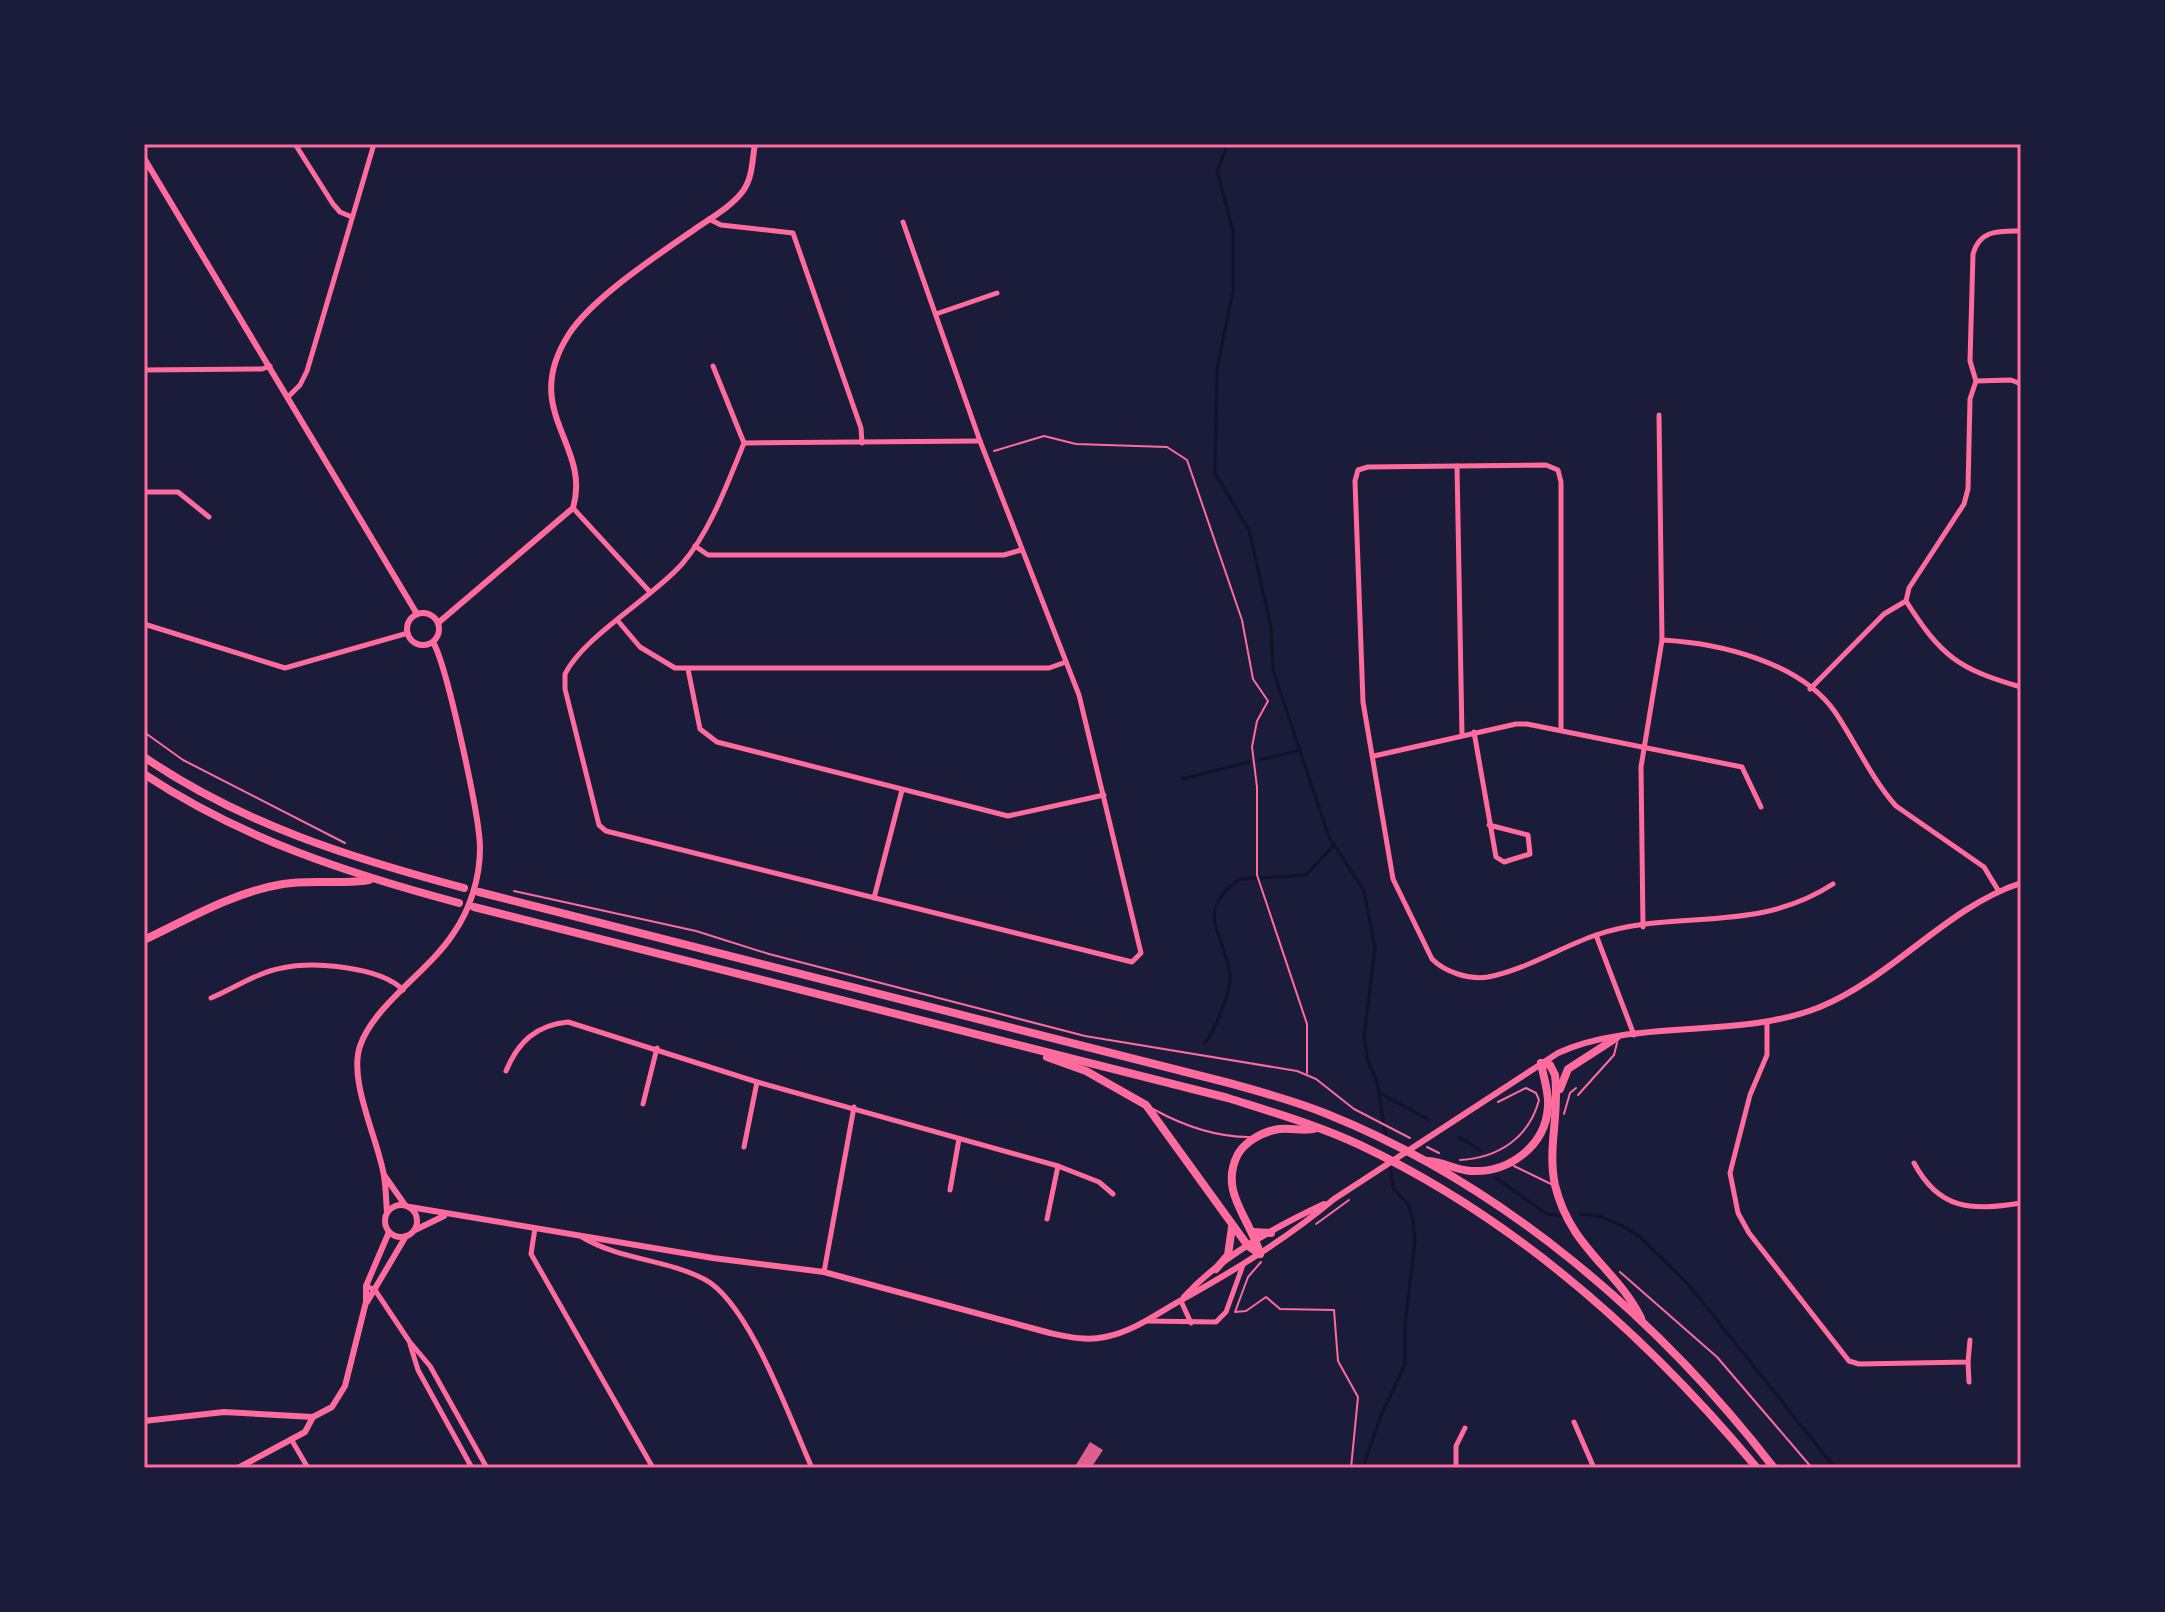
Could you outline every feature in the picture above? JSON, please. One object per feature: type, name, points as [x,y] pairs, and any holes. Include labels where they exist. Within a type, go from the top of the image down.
[{"type":"highway","points":[[144,757],[257,821],[372,864],[464,888]]},
{"type":"highway","points":[[144,774],[205,812],[276,846],[370,880],[459,903]]},
{"type":"highway","points":[[144,940],[261,889],[296,882],[350,883],[370,880]]},
{"type":"highway","points":[[479,892],[1229,1083],[1316,1109],[1424,1160],[1545,1241],[1643,1322],[1701,1381],[1774,1468]]},
{"type":"highway","points":[[474,907],[1228,1098],[1318,1127],[1374,1153],[1478,1212],[1592,1298],[1665,1365],[1757,1468]]},
{"type":"highway","points":[[1616,1038],[1566,1071],[1557,1106],[1553,1146],[1555,1186],[1580,1241],[1633,1302],[1643,1322]]},
{"type":"highway","points":[[998,1040],[1086,1071],[1146,1105],[1248,1246],[1265,1256]]},
{"type":"highway","points":[[1424,1160],[1471,1171],[1509,1164],[1528,1151],[1546,1118],[1548,1097],[1541,1063]]},
{"type":"highway","points":[[1541,1063],[1553,1071],[1557,1106]]},
{"type":"highway","points":[[1265,1256],[1234,1200],[1231,1184],[1233,1165],[1241,1149],[1258,1136],[1287,1128],[1306,1131],[1318,1127]]},
{"type":"highway","points":[[1216,1269],[1228,1255],[1232,1224]]},
{"type":"highway","points":[[1255,1236],[1271,1233]]},
{"type":"main road","points":[[438,623],[573,508],[578,483],[555,420],[550,393],[557,355],[570,332],[607,296],[744,189],[750,176],[755,144]]},
{"type":"main road","points":[[144,158],[271,365],[417,614]]},
{"type":"main road","points":[[144,1421],[224,1412],[313,1417],[332,1407],[345,1386],[366,1302],[366,1286],[389,1232],[385,1222],[384,1175],[360,1083],[358,1056],[367,1033],[455,932],[471,898],[479,862],[477,821],[444,675],[433,642],[438,633],[438,623],[429,614],[417,614],[408,623],[408,633],[416,643],[433,642]]},
{"type":"main road","points":[[1271,1233],[1334,1199],[1541,1063],[1575,1045],[1767,1022],[1822,1006],[1880,972],[1964,911],[1998,890],[2021,883]]},
{"type":"main road","points":[[384,1175],[416,1215],[414,1230]]},
{"type":"main road","points":[[387,1212],[395,1205],[408,1206],[713,1258],[824,1272],[1074,1338],[1105,1337],[1146,1321],[1243,1264],[1265,1256],[1334,1199]]},
{"type":"main road","points":[[366,1302],[406,1236],[448,1215]]},
{"type":"main road","points":[[389,1232],[406,1236]]},
{"type":"main road","points":[[1181,1301],[1216,1269],[1248,1246],[1255,1236]]},
{"type":"main road","points":[[238,1468],[305,1432],[313,1417]]},
{"type":"street","points":[[295,144],[333,204],[340,212],[353,217]]},
{"type":"street","points":[[289,396],[300,385],[307,371],[374,144]]},
{"type":"street","points":[[709,219],[721,225],[793,233],[861,428],[862,443]]},
{"type":"street","points":[[713,366],[744,443],[695,546],[681,565],[565,674],[565,689],[599,825],[606,831],[1132,962],[1141,953],[1080,697],[985,455],[903,222]]},
{"type":"street","points":[[2021,231],[1997,230],[1979,239],[1973,254],[1970,361],[1976,381],[1970,399],[1968,489],[1964,504],[1909,588],[1906,601],[1930,640],[1951,658],[1988,677],[2021,687]]},
{"type":"street","points":[[936,314],[997,293]]},
{"type":"street","points":[[144,370],[262,369],[271,365]]},
{"type":"street","points":[[1976,381],[2011,380],[2021,384]]},
{"type":"street","points":[[1643,927],[1642,750],[1662,640],[1659,415]]},
{"type":"street","points":[[744,443],[980,441]]},
{"type":"street","points":[[1561,730],[1561,482],[1558,470],[1546,465],[1368,467],[1358,470],[1355,481],[1359,652],[1393,879],[1432,959],[1439,966],[1448,972],[1485,977],[1596,935],[1776,912],[1833,884]]},
{"type":"street","points":[[1457,466],[1462,735]]},
{"type":"street","points":[[144,492],[178,492],[209,517]]},
{"type":"street","points":[[573,508],[650,592]]},
{"type":"street","points":[[695,546],[708,555],[1004,555],[1021,550]]},
{"type":"street","points":[[1810,689],[1884,614],[1906,601]]},
{"type":"street","points":[[618,621],[640,647],[659,662],[688,669],[1049,668],[1066,662]]},
{"type":"street","points":[[144,624],[285,668],[408,633]]},
{"type":"street","points":[[1662,640],[1683,641],[1770,663],[1810,689],[1833,709],[1896,806],[1984,867],[1998,890]]},
{"type":"street","points":[[688,669],[700,729],[714,741],[1008,816],[1104,795]]},
{"type":"street","points":[[1374,756],[1516,724],[1561,730],[1642,750],[1742,767],[1761,807]]},
{"type":"street","points":[[1474,732],[1489,825],[1496,857],[1504,862],[1530,854],[1528,835],[1489,825]]},
{"type":"street","points":[[874,898],[902,790]]},
{"type":"street","points":[[1596,935],[1635,1036]]},
{"type":"street","points":[[211,998],[281,968],[373,972],[388,977],[403,991]]},
{"type":"street","points":[[506,1071],[515,1050],[542,1027],[568,1022],[757,1082],[1058,1166],[1099,1182],[1113,1194]]},
{"type":"street","points":[[1767,1022],[1767,1055],[1750,1095],[1730,1173],[1741,1221],[1849,1361],[1859,1364],[1968,1362]]},
{"type":"street","points":[[643,1104],[657,1048]]},
{"type":"street","points":[[744,1147],[757,1082]]},
{"type":"street","points":[[824,1272],[854,1107]]},
{"type":"street","points":[[950,1190],[959,1139]]},
{"type":"street","points":[[1914,1163],[1925,1184],[1938,1197],[1982,1207],[2021,1203]]},
{"type":"street","points":[[1047,1219],[1058,1166]]},
{"type":"street","points":[[535,1228],[531,1254],[653,1468]]},
{"type":"street","points":[[579,1235],[606,1251],[702,1277],[722,1290],[744,1320],[812,1468]]},
{"type":"street","points":[[1146,1321],[1211,1324],[1226,1312],[1243,1264]]},
{"type":"street","points":[[366,1286],[375,1290],[430,1366],[487,1468]]},
{"type":"street","points":[[1181,1301],[1191,1323]]},
{"type":"street","points":[[1969,1382],[1970,1340]]},
{"type":"street","points":[[409,1341],[418,1370],[472,1468]]},
{"type":"street","points":[[1574,1422],[1594,1468]]},
{"type":"street","points":[[1456,1468],[1456,1446],[1465,1428]]},
{"type":"street","points":[[291,1439],[308,1468]]},
{"type":"lane","points":[[1578,1095],[1614,1055],[1616,1038]]},
{"type":"lane","points":[[1146,1105],[1184,1124],[1212,1133],[1258,1136]]},
{"type":"lane","points":[[1509,1164],[1555,1186]]},
{"type":"path","points":[[985,455],[1008,445],[1044,436],[1076,444],[1167,447],[1187,460],[1242,620],[1253,679],[1268,701],[1257,721],[1252,747],[1257,787],[1257,875],[1307,1024],[1307,1074]]},
{"type":"path","points":[[144,732],[183,760],[308,821],[333,838]]},
{"type":"path","points":[[511,890],[696,931],[769,954],[1085,1036],[1307,1074],[1372,1119],[1441,1154]]},
{"type":"path","points":[[1563,1123],[1570,1093],[1587,1085]]},
{"type":"path","points":[[1449,1157],[1490,1155],[1520,1136],[1534,1113],[1538,1096],[1526,1088],[1511,1094]]},
{"type":"path","points":[[1307,1230],[1354,1196]]},
{"type":"path","points":[[1265,1256],[1248,1277],[1235,1312],[1246,1311],[1266,1297],[1280,1309],[1334,1310],[1338,1361],[1358,1397],[1351,1468]]},
{"type":"path","points":[[1611,1264],[1717,1357],[1812,1468]]},
{"type":"building","points":[[1090,1442],[1103,1450],[1091,1468],[1074,1468]]},
{"type":"waterway","points":[[1228,144],[1217,171],[1233,231],[1233,291],[1217,368],[1215,473],[1249,530],[1271,627],[1273,670],[1329,837],[1364,891],[1375,948],[1364,1037],[1368,1062],[1377,1081],[1386,1138]]},
{"type":"waterway","points":[[1259,760],[1298,751]]},
{"type":"waterway","points":[[1182,779],[1249,762]]},
{"type":"waterway","points":[[1204,1044],[1222,1011],[1230,981],[1227,960],[1215,924],[1217,902],[1240,879],[1306,875],[1334,845]]},
{"type":"waterway","points":[[1380,1093],[1429,1120]]},
{"type":"waterway","points":[[1459,1137],[1481,1151]]},
{"type":"waterway","points":[[1363,1468],[1380,1418],[1405,1364],[1405,1324],[1415,1241],[1408,1204],[1393,1188],[1390,1165]]},
{"type":"waterway","points":[[1496,1178],[1547,1214],[1562,1216]]},
{"type":"waterway","points":[[1580,1214],[1599,1216],[1640,1237],[1689,1285],[1835,1468]]}]
